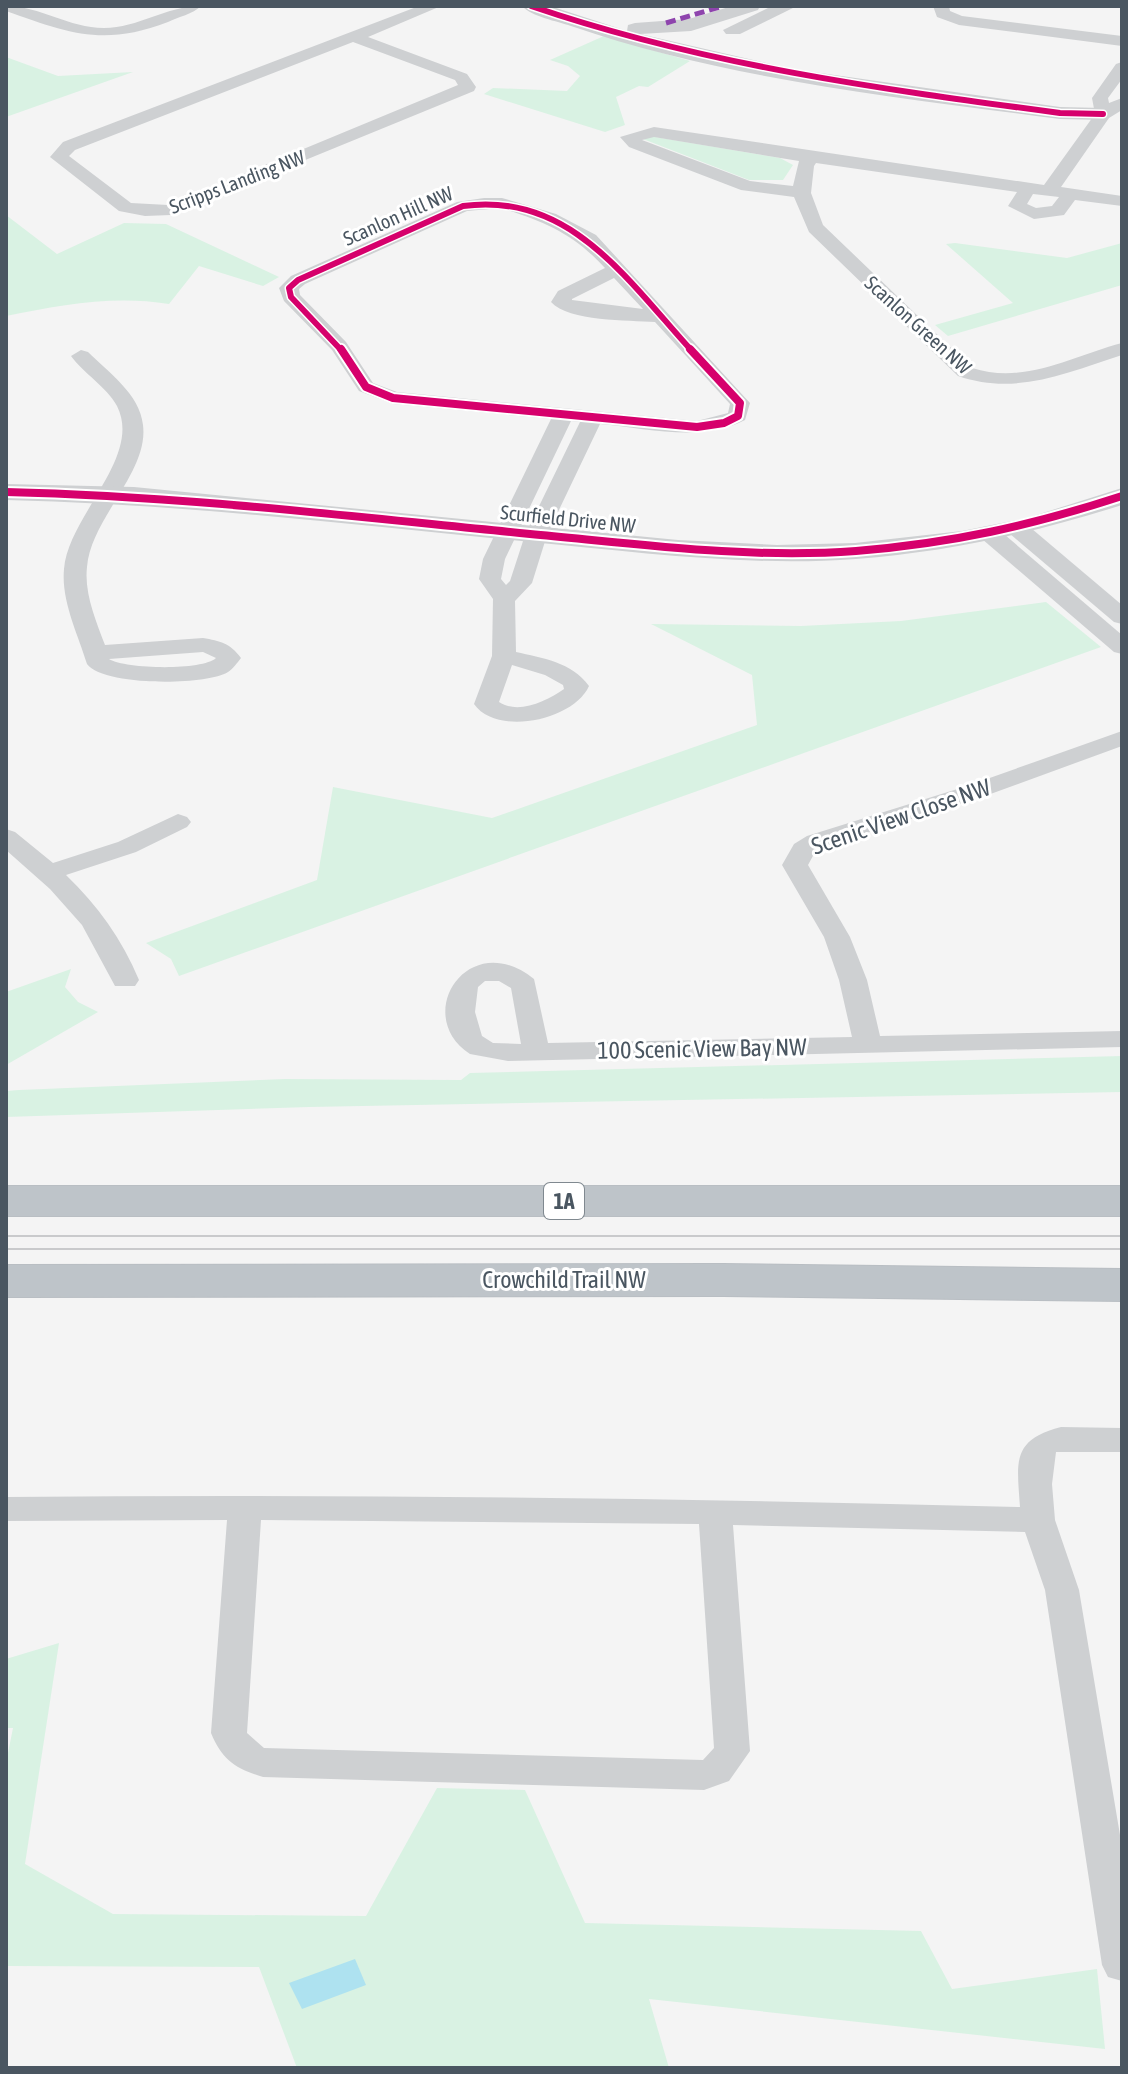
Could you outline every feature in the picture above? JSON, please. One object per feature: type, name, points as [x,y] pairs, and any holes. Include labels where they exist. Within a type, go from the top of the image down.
[{"type":"highway","name":"1A","points":[[6,1201],[1122,1201]]},
{"type":"highway","name":"Crowchild Trail NW","points":[[6,1281],[1074,1284],[1122,1288]]},
{"type":"highway","points":[[6,1302],[76,1281]]},
{"type":"street","points":[[6,6],[83,31],[103,33],[128,29],[193,6]]},
{"type":"street","name":"Scripps Landing NW","points":[[354,37],[461,77],[468,87],[171,210],[145,211],[125,207],[59,157],[69,146],[433,6]]},
{"type":"street","points":[[531,6],[767,72],[1060,113],[1112,115]]},
{"type":"street","points":[[565,6],[679,46],[788,6]]},
{"type":"street","points":[[679,46],[754,6]]},
{"type":"street","points":[[635,29],[691,25],[754,6]]},
{"type":"street","points":[[941,6],[943,14],[959,20],[1122,41]]},
{"type":"street","points":[[1112,115],[1100,98],[1122,67]]},
{"type":"street","points":[[1049,191],[1122,103]]},
{"type":"street","points":[[810,157],[804,167],[801,192],[747,186],[635,143],[629,137],[654,132],[1122,201]]},
{"type":"street","points":[[1028,188],[1017,206],[1034,214],[1058,211],[1070,194]]},
{"type":"street","name":"Scanlon Green NW","points":[[801,192],[804,208],[822,236],[965,372],[990,380],[1017,380],[1122,349]]},
{"type":"street","name":"Scanlon Hill NW","points":[[484,203],[513,206],[571,228],[599,246],[664,317],[740,403],[738,416],[724,423],[697,427],[377,394],[366,387],[329,335],[291,297],[289,288],[298,280],[463,206],[484,203]]},
{"type":"street","points":[[619,268],[565,295],[561,302],[574,309],[664,317]]},
{"type":"street","points":[[81,356],[120,396],[132,415],[134,435],[128,455],[88,524],[75,569],[96,653]]},
{"type":"street","points":[[504,656],[504,599],[490,579],[494,559],[564,414]]},
{"type":"street","points":[[504,599],[521,583],[536,535],[593,417]]},
{"type":"street","name":"Scurfield Drive NW","points":[[6,492],[107,494],[536,535],[777,553],[890,548],[990,534],[1122,496]]},
{"type":"street","points":[[1017,528],[1122,617]]},
{"type":"street","points":[[990,534],[1122,647]]},
{"type":"street","name":"Scenic View Close NW","points":[[868,1045],[853,980],[837,937],[797,871],[797,857],[803,849],[816,841],[947,800],[1122,738]]},
{"type":"street","points":[[47,873],[127,847],[178,822]]},
{"type":"street","points":[[6,837],[47,873],[104,934],[116,953],[125,980]]},
{"type":"street","points":[[868,1045],[1122,1039]]},
{"type":"street","name":"100 Scenic View Bay NW","points":[[536,1052],[868,1045]]},
{"type":"street","points":[[1122,1440],[1061,1439],[1045,1443],[1037,1453],[1038,1520],[1062,1590],[1122,1965]]},
{"type":"street","points":[[6,1509],[245,1506],[715,1511],[1038,1520]]},
{"type":"street","points":[[245,1506],[229,1733],[235,1748],[246,1758],[263,1763],[704,1775],[716,1771],[732,1751],[715,1511]]},
{"type":"green space","points":[[604,36],[690,61],[648,87],[639,86],[616,97],[625,125],[605,132],[484,94],[493,88],[567,91],[580,76],[568,66],[550,60]]},
{"type":"green space","points":[[6,57],[58,76],[133,72],[6,117]]},
{"type":"green space","points":[[649,136],[780,158],[793,165],[783,180],[749,180],[643,139]]},
{"type":"green space","points":[[6,215],[57,254],[124,223],[166,224],[279,277],[263,286],[199,266],[169,304],[107,301],[6,316]]},
{"type":"green space","points":[[1122,243],[1122,285],[948,336],[935,325],[1013,303],[946,244],[1067,258]]},
{"type":"green space","points":[[1046,602],[1101,647],[179,976],[171,959],[146,943],[317,880],[333,787],[492,818],[757,725],[752,675],[651,624],[801,626],[901,621]]},
{"type":"green space","points":[[71,969],[65,987],[78,1002],[98,1012],[6,1065],[6,992]]},
{"type":"green space","points":[[1122,1056],[1122,1092],[309,1107],[6,1117],[6,1091],[19,1090],[285,1079],[461,1080],[470,1073]]},
{"type":"green space","points":[[59,1643],[25,1864],[113,1914],[366,1916],[437,1788],[525,1790],[585,1923],[921,1931],[952,1989],[1097,1969],[1105,2049],[649,1999],[669,2068],[297,2068],[259,1967],[6,1966],[6,1763],[13,1728],[6,1728],[6,1659]]},
{"type":"water","points":[[355,1959],[366,1985],[302,2009],[289,1983]]},
{"type":"tram line","points":[[6,1236],[1122,1236]]},
{"type":"tram line","points":[[6,1249],[1122,1249]]},
{"type":"marked path","points":[[666,23],[723,6]]},
{"type":"cycle path","points":[[531,6],[595,28],[726,62],[926,95],[1060,113],[1103,114]]},
{"type":"cycle path","points":[[484,203],[502,203],[550,218],[589,239],[740,403],[738,416],[724,423],[697,427],[393,398],[366,387],[339,346],[291,297],[289,288],[298,280],[463,206],[484,203]]},
{"type":"cycle path","points":[[6,492],[134,495],[678,548],[777,553],[855,551],[962,539],[1033,525],[1122,496]]}]
